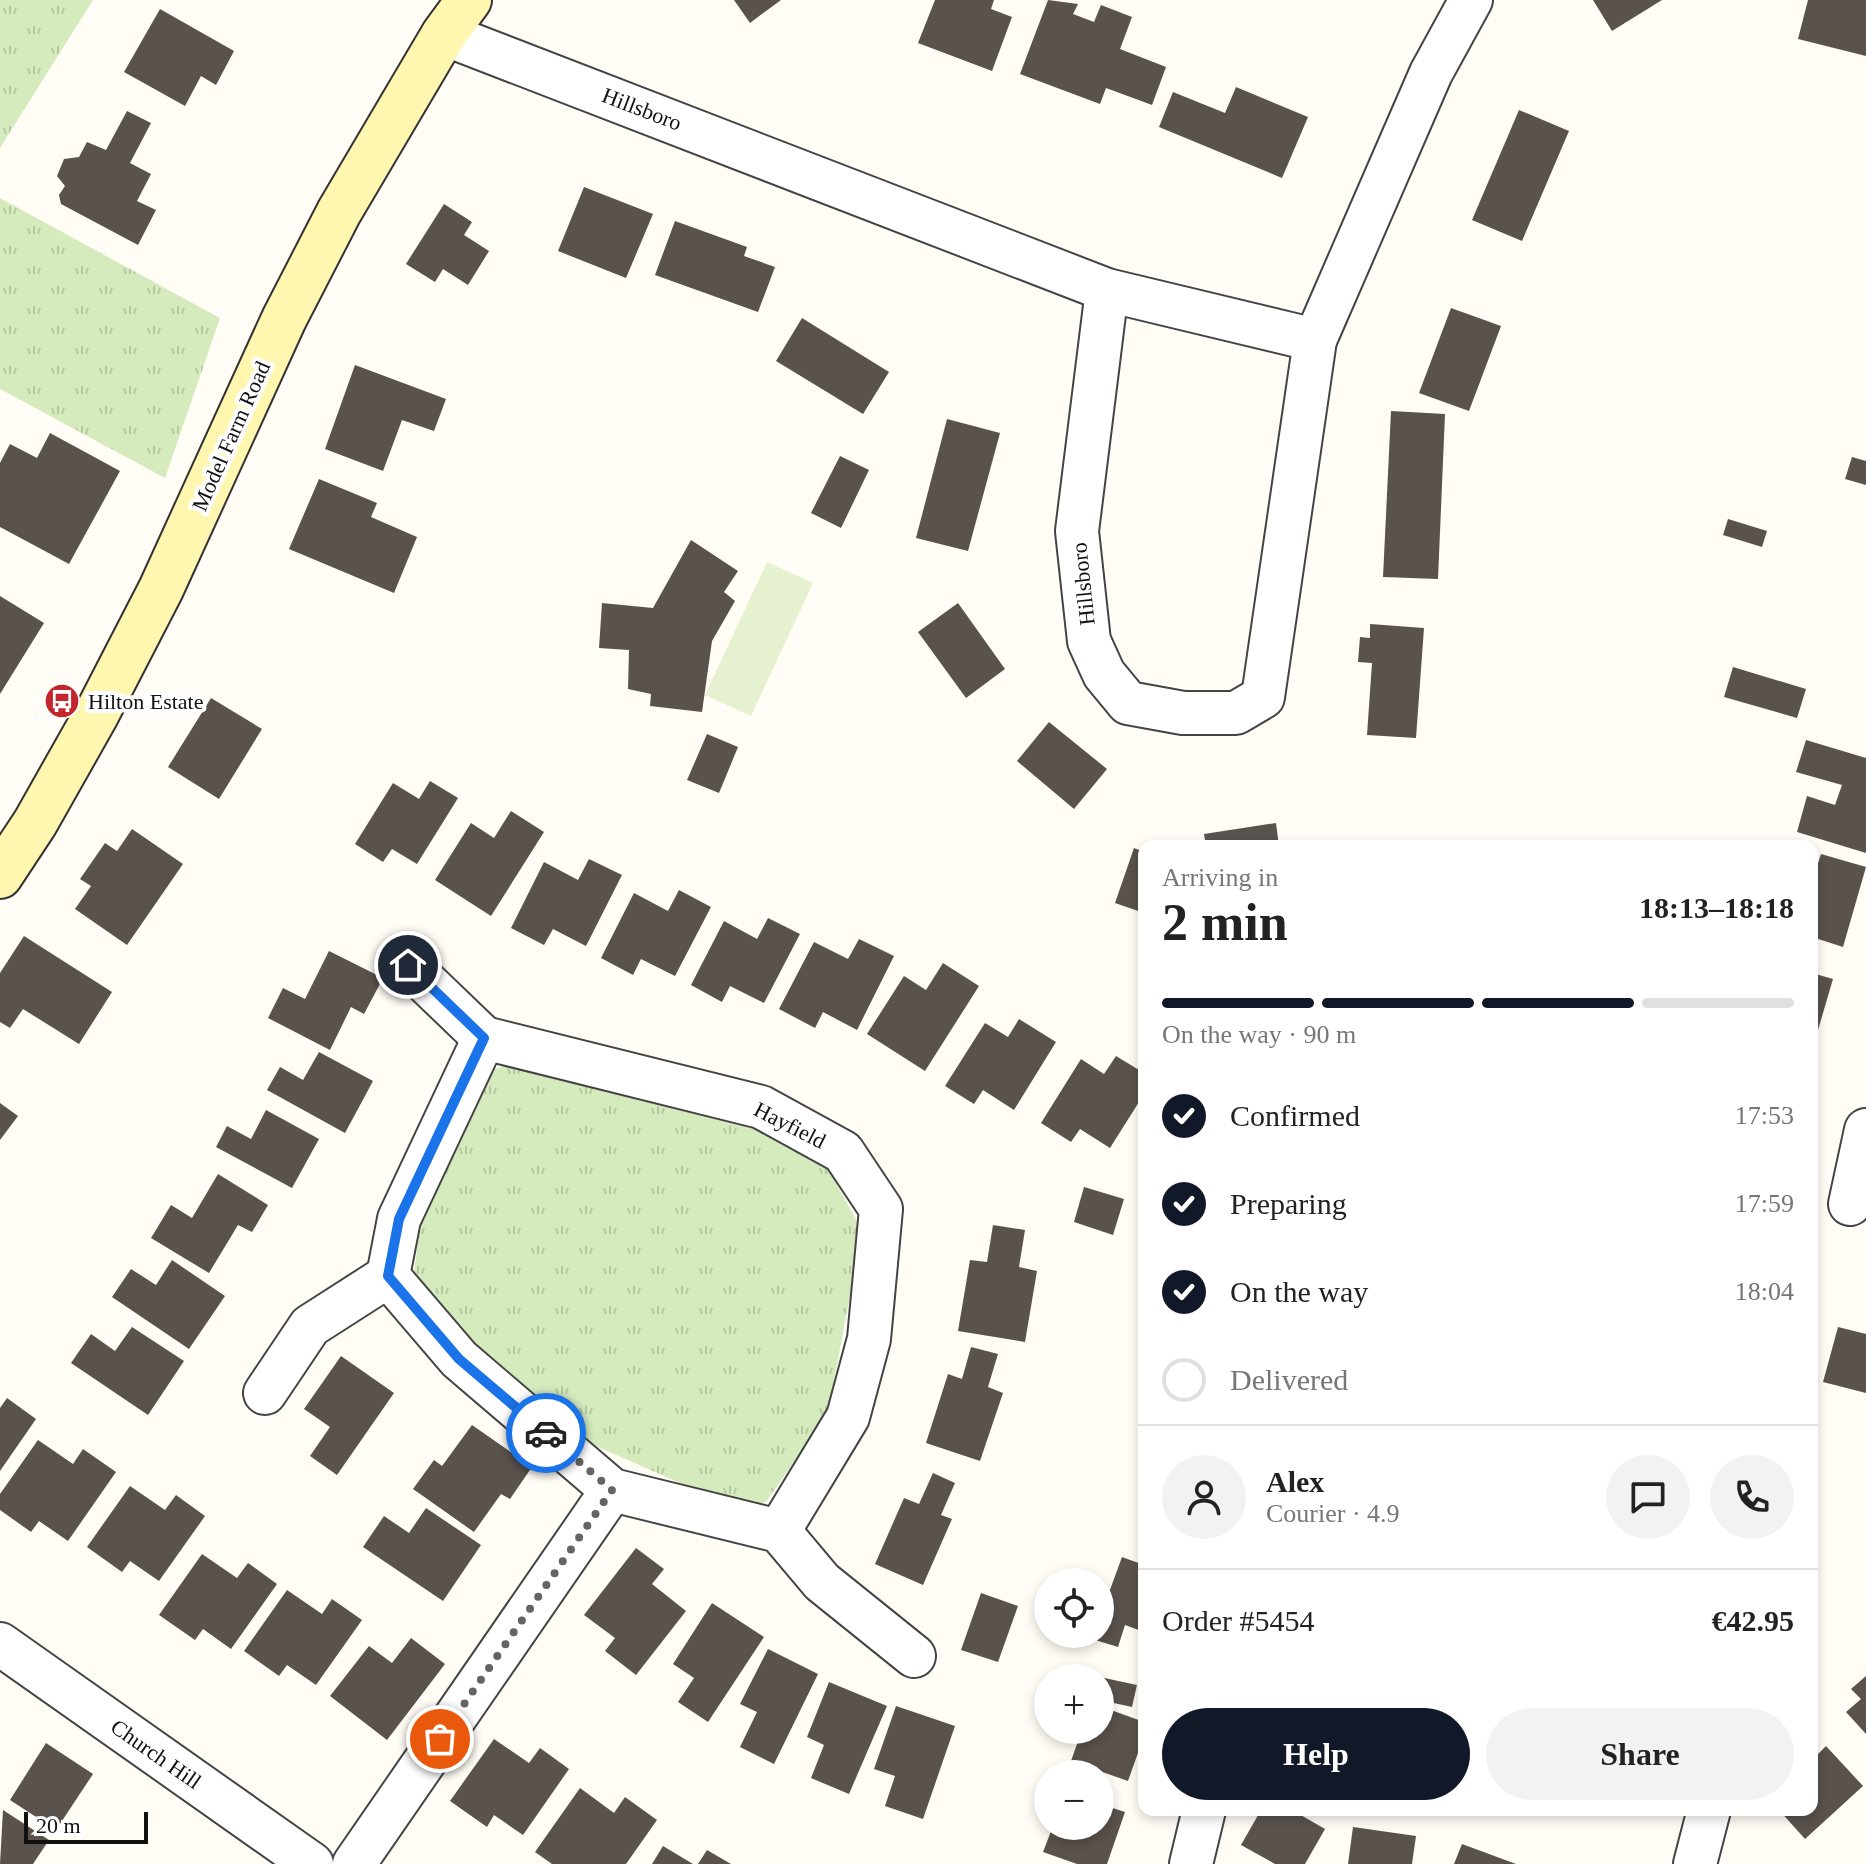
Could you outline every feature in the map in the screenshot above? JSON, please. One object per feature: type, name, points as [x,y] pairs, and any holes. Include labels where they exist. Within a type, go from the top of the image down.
[{"type":"main road","name":"Model Farm Road","points":[[0,876],[89,729],[161,589],[284,319],[339,212],[457,17]]},
{"type":"street","name":"Hillsboro","points":[[1107,290],[1077,531],[1089,641],[1104,674],[1128,703],[1183,713],[1236,713],[1263,697],[1315,340],[1431,73],[1471,0]]},
{"type":"street","name":"Hillsboro","points":[[457,17],[1107,290],[1315,340]]},
{"type":"street","name":"Hayfield","points":[[408,965],[484,1038],[761,1107],[843,1152],[881,1209],[869,1339],[848,1417],[779,1531]]},
{"type":"street","points":[[265,1393],[310,1326],[388,1276],[399,1219],[484,1038]]},
{"type":"street","points":[[1850,1204],[1866,1130]]},
{"type":"street","points":[[388,1276],[459,1359],[612,1490],[779,1531],[822,1582],[914,1656]]},
{"type":"street","points":[[354,1864],[612,1490]]},
{"type":"street","name":"Church Hill","points":[[0,1644],[312,1864]]},
{"type":"street","points":[[1191,1864],[1203,1816]]},
{"type":"street","points":[[1695,1864],[1707,1816]]},
{"type":"green space","points":[[0,0],[93,0],[0,148]]},
{"type":"green space","points":[[0,198],[220,318],[165,478],[0,389]]},
{"type":"green space","points":[[767,562],[813,583],[751,716],[705,695]]},
{"type":"green space","points":[[514,1063],[788,1138],[826,1164],[862,1231],[828,1413],[766,1502],[739,1509],[523,1414],[412,1287],[424,1200],[484,1072]]},
{"type":"building","points":[[734,0],[781,0],[750,23]]},
{"type":"building","points":[[935,0],[994,0],[991,9],[1012,17],[992,71],[918,43]]},
{"type":"building","points":[[1048,0],[1078,4],[1073,14],[1094,22],[1101,5],[1132,17],[1120,49],[1166,67],[1152,105],[1106,88],[1100,104],[1020,74]]},
{"type":"building","points":[[1593,0],[1662,0],[1612,31]]},
{"type":"building","points":[[1808,0],[1866,0],[1866,56],[1798,39]]},
{"type":"building","points":[[160,9],[234,51],[216,85],[201,76],[185,106],[124,72]]},
{"type":"building","points":[[1236,87],[1308,117],[1282,178],[1159,127],[1173,92],[1225,113]]},
{"type":"building","points":[[1519,110],[1569,131],[1522,241],[1472,220]]},
{"type":"building","points":[[127,111],[151,123],[130,163],[151,174],[137,201],[156,210],[138,245],[61,204],[59,195],[65,186],[57,176],[64,159],[79,157],[87,142],[106,150]]},
{"type":"building","points":[[584,187],[653,214],[626,278],[558,251]]},
{"type":"building","points":[[444,204],[472,222],[464,235],[489,251],[468,285],[443,269],[435,282],[406,264]]},
{"type":"building","points":[[675,221],[747,247],[744,256],[775,267],[758,312],[655,275]]},
{"type":"building","points":[[1451,308],[1501,326],[1469,411],[1419,393]]},
{"type":"building","points":[[802,318],[889,372],[863,414],[776,361]]},
{"type":"building","points":[[355,365],[446,399],[434,431],[402,420],[383,471],[325,449]]},
{"type":"building","points":[[1391,411],[1445,414],[1438,579],[1383,577]]},
{"type":"building","points":[[947,419],[1000,433],[968,551],[916,538]]},
{"type":"building","points":[[50,433],[120,471],[69,564],[0,527],[0,463],[10,444],[37,458]]},
{"type":"building","points":[[840,456],[869,470],[841,528],[811,513]]},
{"type":"building","points":[[1852,457],[1866,461],[1866,485],[1845,479]]},
{"type":"building","points":[[319,479],[377,503],[371,517],[417,537],[394,593],[289,549]]},
{"type":"building","points":[[1728,519],[1767,531],[1762,547],[1723,535]]},
{"type":"building","points":[[691,540],[738,571],[724,592],[735,601],[712,641],[702,712],[650,706],[651,694],[628,689],[629,650],[599,648],[602,603],[653,608]]},
{"type":"building","points":[[0,596],[44,623],[0,694]]},
{"type":"building","points":[[958,603],[1005,669],[966,698],[918,632]]},
{"type":"building","points":[[1370,624],[1424,628],[1416,738],[1367,735],[1372,663],[1358,662],[1360,637],[1370,638]]},
{"type":"building","points":[[1733,667],[1806,689],[1797,718],[1724,697]]},
{"type":"building","points":[[211,698],[262,729],[219,799],[168,767]]},
{"type":"building","points":[[1049,722],[1107,769],[1074,809],[1017,761]]},
{"type":"building","points":[[707,734],[738,747],[719,793],[687,780]]},
{"type":"building","points":[[1806,740],[1866,758],[1866,853],[1797,832],[1807,796],[1835,805],[1842,785],[1796,772]]},
{"type":"building","points":[[430,781],[458,798],[417,864],[392,849],[383,862],[355,844],[393,783],[419,799]]},
{"type":"building","points":[[511,811],[544,832],[491,916],[435,880],[471,823],[494,838]]},
{"type":"building","points":[[1276,823],[1278,840],[1205,840],[1204,834]]},
{"type":"building","points":[[132,829],[183,864],[127,945],[75,909],[91,886],[80,879],[105,843],[117,851]]},
{"type":"building","points":[[1134,848],[1138,850],[1138,911],[1115,903]]},
{"type":"building","points":[[1821,854],[1866,867],[1843,947],[1818,939],[1818,863]]},
{"type":"building","points":[[589,859],[622,875],[586,946],[553,929],[544,945],[511,928],[544,862],[578,880]]},
{"type":"building","points":[[679,890],[711,907],[675,976],[641,959],[633,975],[601,958],[634,893],[668,911]]},
{"type":"building","points":[[768,918],[800,934],[764,1003],[730,986],[722,1002],[691,985],[724,921],[757,939]]},
{"type":"building","points":[[24,936],[112,992],[79,1044],[23,1009],[10,1028],[0,1022],[0,973]]},
{"type":"building","points":[[859,939],[894,956],[857,1030],[823,1012],[815,1028],[779,1009],[814,942],[848,959]]},
{"type":"building","points":[[329,951],[383,978],[364,1014],[351,1007],[330,1050],[268,1018],[283,988],[305,999]]},
{"type":"building","points":[[943,963],[979,986],[925,1071],[867,1034],[904,976],[926,990]]},
{"type":"building","points":[[1818,975],[1833,979],[1818,1030]]},
{"type":"building","points":[[1019,1019],[1056,1042],[1014,1110],[983,1090],[974,1104],[945,1086],[985,1023],[1008,1037]]},
{"type":"building","points":[[319,1052],[373,1081],[345,1133],[267,1090],[280,1067],[303,1080]]},
{"type":"building","points":[[1116,1056],[1138,1069],[1138,1104],[1110,1148],[1080,1129],[1071,1142],[1041,1123],[1081,1059],[1104,1074]]},
{"type":"building","points":[[0,1103],[18,1116],[0,1140]]},
{"type":"building","points":[[266,1110],[319,1139],[292,1188],[216,1147],[227,1126],[251,1139]]},
{"type":"building","points":[[218,1174],[268,1205],[252,1232],[238,1225],[209,1273],[151,1238],[171,1205],[192,1218]]},
{"type":"building","points":[[1084,1187],[1124,1199],[1113,1235],[1074,1222]]},
{"type":"building","points":[[993,1225],[1025,1230],[1019,1267],[1037,1271],[1025,1342],[958,1331],[970,1260],[987,1262]]},
{"type":"building","points":[[172,1260],[225,1296],[189,1349],[112,1297],[131,1269],[156,1285]]},
{"type":"building","points":[[132,1327],[184,1361],[148,1415],[71,1363],[91,1334],[115,1351]]},
{"type":"building","points":[[1838,1327],[1866,1334],[1866,1393],[1823,1382]]},
{"type":"building","points":[[971,1347],[998,1354],[988,1387],[1003,1393],[980,1461],[926,1443],[948,1374],[962,1379]]},
{"type":"building","points":[[341,1356],[394,1393],[337,1475],[310,1456],[330,1427],[304,1409]]},
{"type":"building","points":[[7,1398],[36,1419],[0,1471],[0,1408]]},
{"type":"building","points":[[472,1425],[532,1467],[510,1499],[501,1494],[474,1532],[413,1489],[434,1460],[442,1466]]},
{"type":"building","points":[[38,1440],[73,1464],[83,1449],[116,1472],[68,1541],[39,1521],[31,1532],[0,1510],[0,1494]]},
{"type":"building","points":[[933,1473],[955,1483],[941,1515],[952,1519],[923,1585],[875,1564],[904,1498],[919,1504]]},
{"type":"building","points":[[130,1486],[165,1510],[176,1495],[205,1516],[159,1581],[130,1561],[122,1572],[87,1547]]},
{"type":"building","points":[[426,1508],[481,1545],[443,1601],[363,1547],[384,1516],[409,1533]]},
{"type":"building","points":[[636,1548],[664,1569],[652,1584],[686,1611],[636,1675],[605,1651],[615,1638],[584,1615]]},
{"type":"building","points":[[202,1554],[237,1578],[248,1563],[277,1584],[231,1649],[203,1629],[195,1640],[159,1615]]},
{"type":"building","points":[[1122,1557],[1138,1563],[1138,1630],[1125,1625],[1118,1647],[1114,1646],[1114,1579]]},
{"type":"building","points":[[287,1590],[322,1614],[332,1599],[362,1620],[316,1685],[287,1665],[279,1676],[244,1651]]},
{"type":"building","points":[[981,1593],[1018,1606],[998,1662],[961,1650]]},
{"type":"building","points":[[712,1603],[764,1637],[708,1722],[678,1702],[694,1678],[673,1664]]},
{"type":"building","points":[[411,1638],[445,1664],[387,1740],[330,1696],[369,1646],[392,1663]]},
{"type":"building","points":[[768,1649],[818,1674],[774,1764],[740,1747],[757,1712],[740,1704]]},
{"type":"building","points":[[1866,1676],[1866,1734],[1846,1712],[1861,1699],[1851,1689]]},
{"type":"building","points":[[1114,1680],[1137,1685],[1132,1707],[1114,1703]]},
{"type":"building","points":[[829,1682],[887,1706],[849,1794],[811,1778],[824,1745],[807,1737]]},
{"type":"building","points":[[896,1706],[955,1726],[923,1819],[885,1806],[895,1776],[874,1769]]},
{"type":"building","points":[[1114,1711],[1138,1720],[1138,1753],[1128,1781],[1114,1776],[1114,1760],[1071,1760],[1077,1744],[1114,1744]]},
{"type":"building","points":[[494,1739],[529,1763],[540,1748],[569,1769],[523,1835],[494,1815],[487,1827],[450,1801]]},
{"type":"building","points":[[46,1743],[93,1774],[56,1830],[10,1800]]},
{"type":"building","points":[[1826,1746],[1863,1786],[1805,1839],[1784,1816],[1818,1816],[1818,1754]]},
{"type":"building","points":[[580,1788],[614,1813],[625,1797],[657,1820],[626,1864],[552,1864],[535,1852]]},
{"type":"building","points":[[1114,1808],[1125,1812],[1107,1864],[1077,1864],[1043,1852],[1048,1840],[1114,1840]]},
{"type":"building","points":[[3,1810],[49,1840],[33,1864],[0,1864]]},
{"type":"building","points":[[1258,1816],[1302,1816],[1325,1829],[1305,1864],[1275,1864],[1241,1845]]},
{"type":"building","points":[[1353,1827],[1416,1836],[1412,1864],[1348,1864]]},
{"type":"building","points":[[1462,1844],[1516,1864],[1454,1864]]},
{"type":"building","points":[[663,1846],[693,1864],[652,1864]]},
{"type":"building","points":[[707,1850],[731,1864],[698,1864]]},
{"type":"way so far","points":[[440,1739],[612,1490],[546,1433]]},
{"type":"place","name":"Hilton Estate","points":[[62,701]]},
{"type":"route","points":[[408,965],[484,1038],[399,1219],[388,1276],[459,1359],[546,1433]]}]
